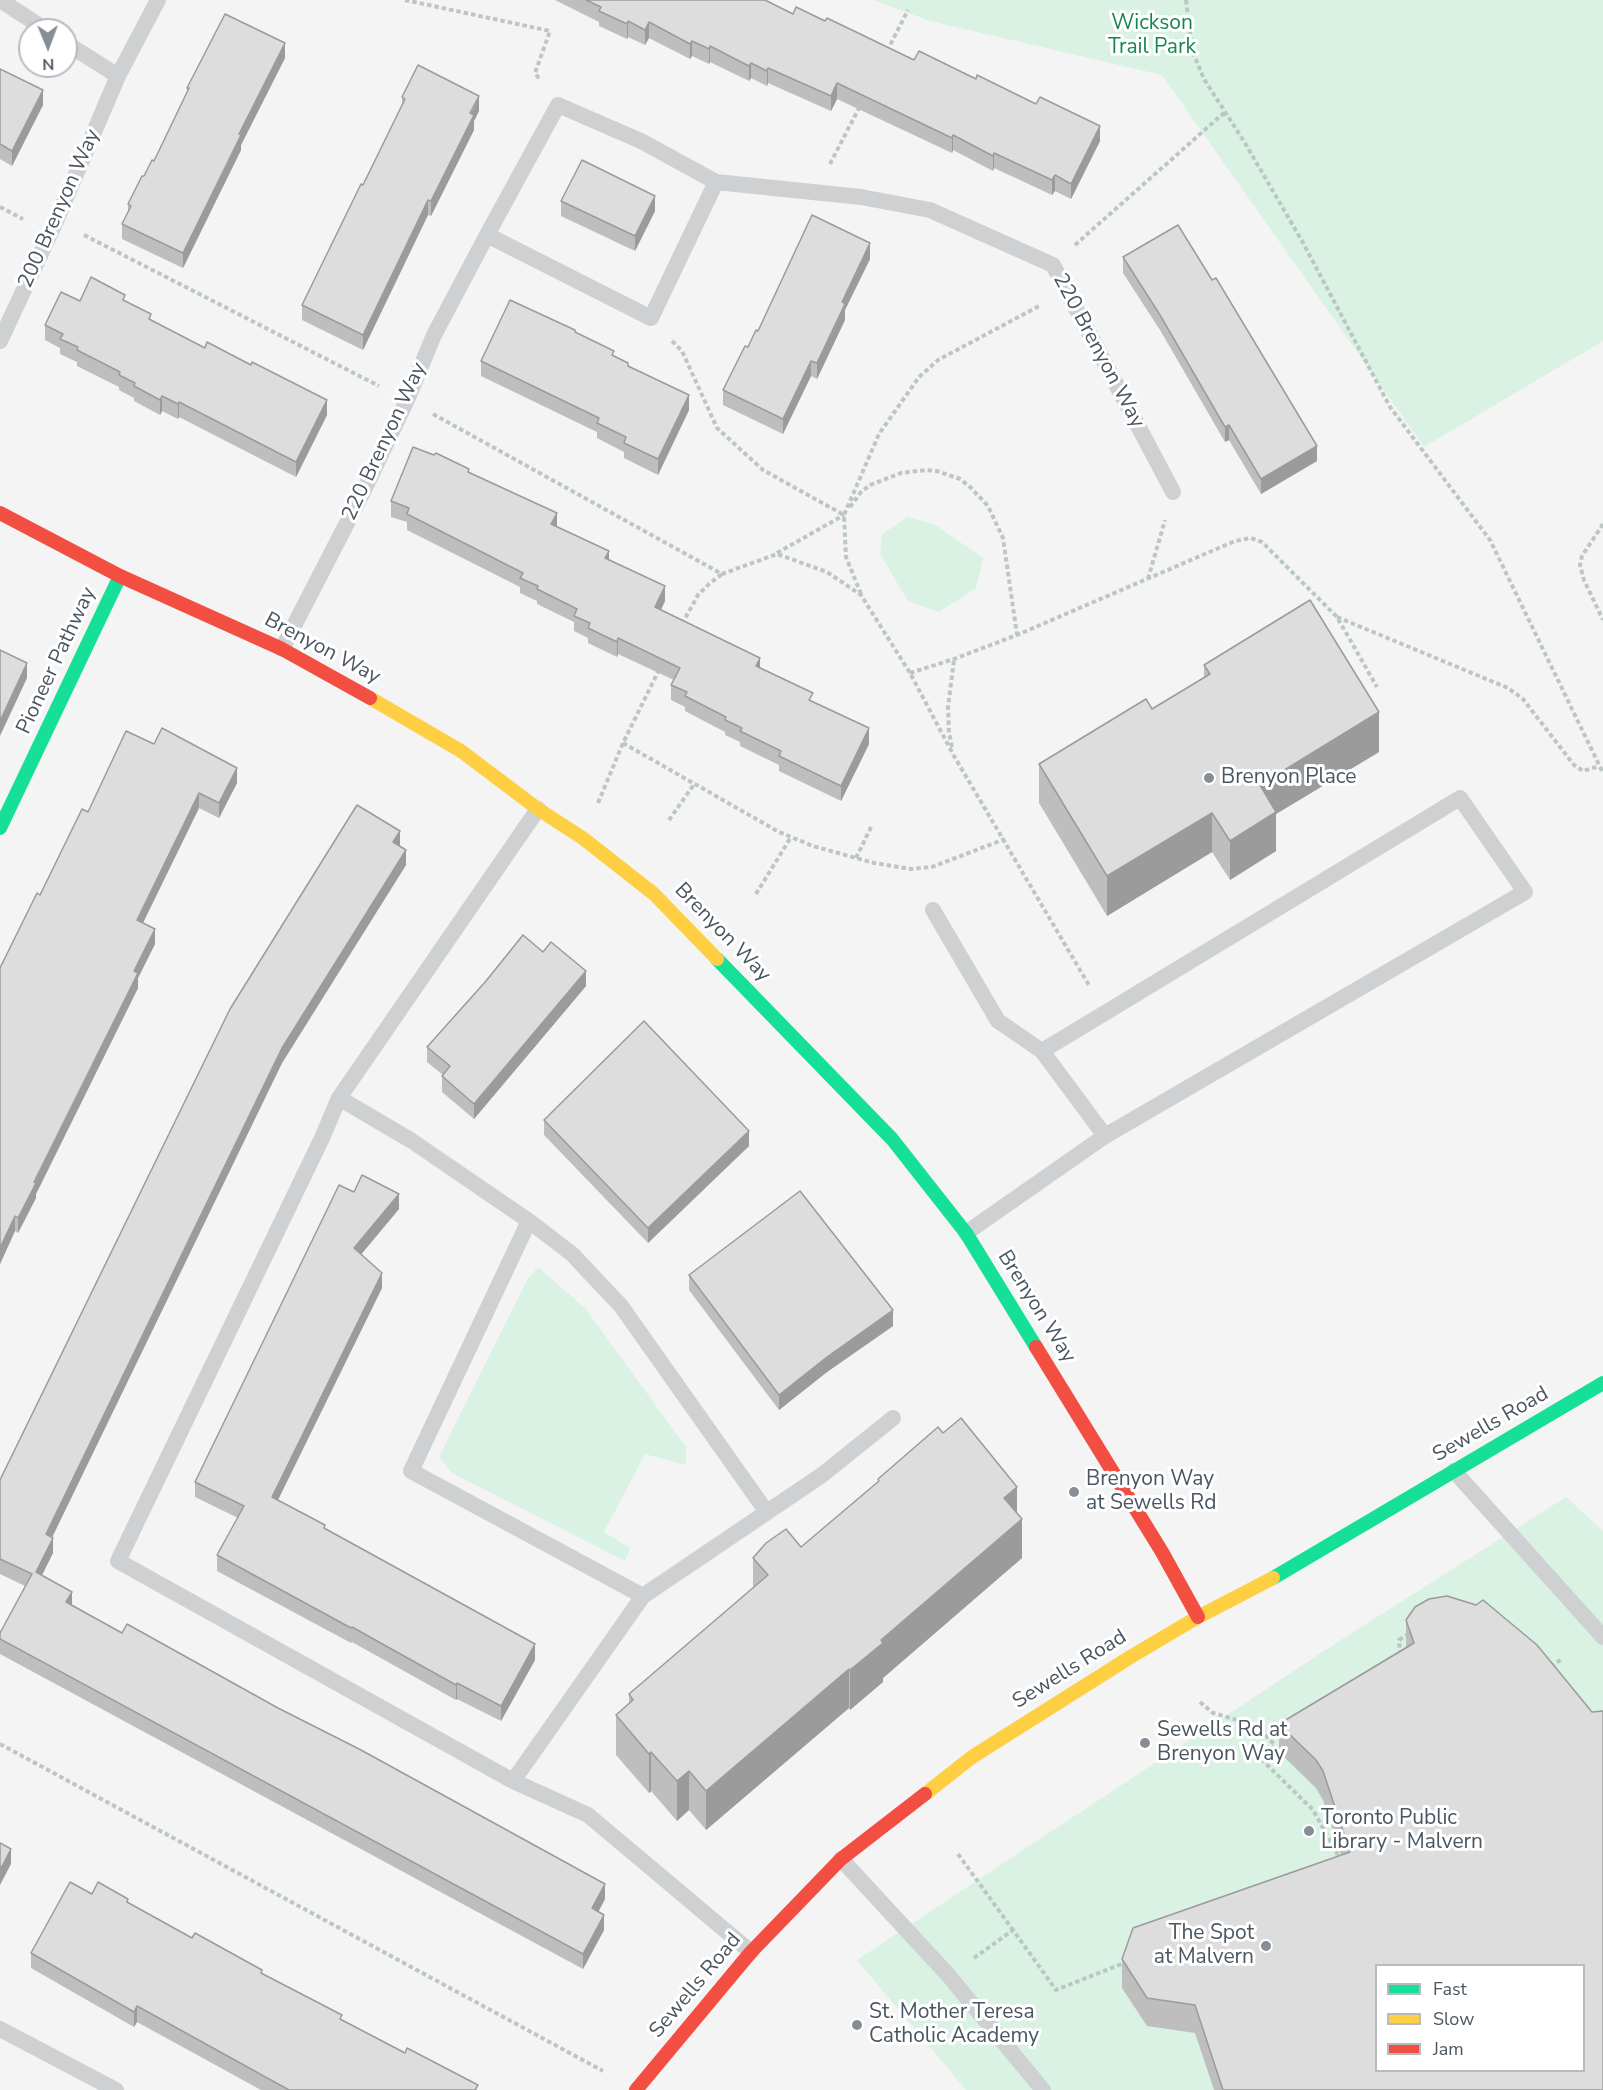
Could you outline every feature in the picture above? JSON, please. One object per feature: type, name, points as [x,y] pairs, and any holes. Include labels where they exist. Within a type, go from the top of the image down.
[{"type":"street","name":"Brenyon Way","points":[[0,513],[120,576],[282,649],[426,729],[584,839],[654,894],[884,1130],[966,1233],[1162,1552],[1198,1617]]},
{"type":"street","name":"Pioneer Pathway","points":[[0,828],[120,576]]},
{"type":"street","name":"Sewells Road","points":[[637,2090],[751,1952],[841,1859],[972,1757],[1132,1656],[1198,1617],[1264,1583],[1603,1383]]},
{"type":"lane","points":[[0,0],[28,18]]},
{"type":"lane","name":"200 Brenyon Way","points":[[0,341],[56,221],[118,76],[158,0]]},
{"type":"lane","points":[[78,51],[118,76]]},
{"type":"lane","name":"220 Brenyon Way","points":[[282,649],[321,577],[407,400],[434,335],[558,105],[641,141],[716,182],[861,197],[930,210],[1053,265],[1173,492]]},
{"type":"lane","points":[[487,235],[651,318],[716,182]]},
{"type":"lane","points":[[966,1233],[1105,1136],[1525,891],[1460,798],[1041,1051]]},
{"type":"lane","points":[[538,809],[339,1098],[322,1138],[118,1561],[513,1781],[588,1815],[751,1952]]},
{"type":"lane","points":[[933,910],[998,1021],[1041,1051],[1105,1136]]},
{"type":"lane","points":[[339,1098],[412,1141],[529,1221],[572,1254],[621,1306],[766,1511]]},
{"type":"lane","points":[[529,1221],[411,1471],[643,1596]]},
{"type":"lane","points":[[513,1781],[643,1596],[822,1475],[893,1418]]},
{"type":"lane","points":[[1454,1471],[1603,1637]]},
{"type":"lane","points":[[841,1859],[949,1976],[1043,2090]]},
{"type":"lane","points":[[0,2029],[116,2090]]},
{"type":"path","points":[[405,0],[550,31],[535,73],[558,105]]},
{"type":"path","points":[[1186,0],[1190,40],[1204,79],[1302,240],[1390,407],[1490,540],[1603,773]]},
{"type":"path","points":[[882,61],[908,10]]},
{"type":"path","points":[[825,194],[830,164],[861,102]]},
{"type":"path","points":[[1053,265],[1225,112]]},
{"type":"path","points":[[56,221],[407,400],[722,574]]},
{"type":"path","points":[[1066,292],[938,360],[920,377],[879,434],[844,515],[846,557],[848,568],[861,595],[910,673],[954,756],[1105,1012]]},
{"type":"path","points":[[651,318],[682,351],[717,428],[763,470],[844,515]]},
{"type":"path","points":[[680,627],[698,595],[722,574],[777,554],[844,515],[865,489],[888,477],[926,470],[960,479],[980,496],[1000,527],[1007,559],[1017,635]]},
{"type":"path","points":[[1148,580],[1173,492]]},
{"type":"path","points":[[1603,524],[1582,556],[1580,565],[1586,586],[1603,620]]},
{"type":"path","points":[[910,673],[1017,635],[1246,538],[1262,542],[1337,617],[1377,687]]},
{"type":"path","points":[[777,554],[827,572],[861,595]]},
{"type":"path","points":[[1337,617],[1508,688],[1523,699],[1574,765],[1583,771],[1599,766]]},
{"type":"path","points":[[584,839],[623,743],[664,658]]},
{"type":"path","points":[[954,659],[948,707],[949,733],[954,756]]},
{"type":"path","points":[[623,743],[760,822],[813,846],[856,858],[897,868],[922,868],[942,864],[1005,839]]},
{"type":"path","points":[[669,820],[695,783]]},
{"type":"path","points":[[856,858],[872,825]]},
{"type":"path","points":[[756,894],[791,837]]},
{"type":"path","points":[[1401,1661],[1399,1640],[1418,1627]]},
{"type":"path","points":[[1544,1672],[1563,1658]]},
{"type":"path","points":[[1200,1701],[1213,1713],[1255,1725],[1275,1745]]},
{"type":"path","points":[[1285,1739],[1275,1745],[1264,1762],[1312,1809],[1337,1853],[1339,1864]]},
{"type":"path","points":[[0,1744],[637,2090]]},
{"type":"path","points":[[958,1854],[1056,1990],[1132,1959]]},
{"type":"path","points":[[949,1976],[1013,1930]]},
{"type":"green space","name":"Wickson Trail Park","points":[[873,0],[1603,0],[1603,341],[1424,447],[1162,75],[930,21]]},
{"type":"green space","points":[[908,517],[934,524],[983,558],[976,588],[939,612],[908,601],[880,554],[882,534]]},
{"type":"green space","points":[[538,1267],[585,1308],[686,1447],[686,1465],[645,1454],[604,1532],[630,1548],[625,1561],[452,1473],[439,1457],[527,1280]]},
{"type":"green space","points":[[1566,1497],[1603,1531],[1603,2090],[966,2090],[857,1960],[1336,1643]]},
{"type":"building","points":[[586,0],[765,0],[793,14],[796,7],[825,21],[827,18],[914,60],[919,51],[976,79],[977,75],[1036,104],[1040,97],[1100,126],[1071,184],[1055,175],[1052,180],[994,153],[993,156],[953,135],[952,138],[837,83],[831,96],[768,68],[767,71],[751,63],[749,66],[710,46],[709,49],[692,41],[690,44],[649,22],[645,30],[628,21],[627,24],[599,11],[601,7]]},
{"type":"building","points":[[225,14],[285,43],[183,253],[122,224],[131,206],[128,204],[142,176],[152,160],[154,161],[189,88],[187,88]]},
{"type":"building","points":[[418,65],[479,96],[470,113],[474,115],[431,201],[428,200],[363,335],[302,305],[405,99],[402,97]]},
{"type":"building","points":[[0,69],[43,90],[12,151],[0,144]]},
{"type":"building","points":[[582,160],[655,196],[635,236],[561,201]]},
{"type":"building","points":[[812,215],[870,243],[817,363],[811,361],[783,419],[723,390],[745,346],[748,347],[756,330],[758,331]]},
{"type":"building","points":[[1178,225],[1212,280],[1216,278],[1317,446],[1261,479],[1229,425],[1225,427],[1160,315],[1123,257]]},
{"type":"building","points":[[91,277],[125,295],[123,300],[151,314],[149,319],[205,348],[207,342],[251,365],[252,362],[327,400],[296,462],[179,402],[178,404],[162,396],[160,400],[134,386],[135,383],[119,375],[120,372],[60,339],[63,334],[45,325],[61,292],[80,301]]},
{"type":"building","points":[[510,300],[575,330],[614,351],[612,355],[628,363],[628,366],[689,395],[658,459],[624,443],[626,437],[597,423],[599,418],[481,361]]},
{"type":"building","points":[[413,447],[434,455],[436,453],[469,469],[468,472],[557,513],[551,524],[609,551],[605,558],[665,586],[655,607],[760,658],[756,666],[813,693],[809,700],[869,728],[841,786],[779,756],[781,751],[740,731],[742,728],[725,720],[726,717],[685,696],[687,692],[671,685],[680,668],[618,638],[617,642],[588,628],[590,623],[574,616],[577,609],[520,578],[523,573],[407,514],[409,508],[391,501]]},
{"type":"building","name":"Brenyon Place","points":[[1310,600],[1379,712],[1260,785],[1276,812],[1230,841],[1212,813],[1107,876],[1039,764],[1146,699],[1152,709],[1210,674],[1204,665]]},
{"type":"building","points":[[0,650],[27,663],[0,721]]},
{"type":"building","points":[[162,728],[237,768],[219,803],[199,793],[137,920],[155,929],[134,971],[138,973],[34,1182],[36,1183],[18,1218],[15,1216],[0,1248],[0,968],[37,893],[40,895],[82,809],[88,812],[126,731],[154,744]]},
{"type":"building","points":[[357,805],[400,831],[393,842],[406,850],[282,1048],[46,1534],[53,1538],[36,1572],[72,1592],[66,1602],[122,1633],[127,1624],[605,1884],[592,1908],[604,1915],[583,1954],[0,1639],[0,1633],[32,1574],[0,1559],[0,1480],[230,1009]]},
{"type":"building","points":[[523,935],[543,952],[551,942],[586,971],[474,1104],[442,1076],[450,1066],[427,1047],[486,981]]},
{"type":"building","points":[[644,1021],[749,1131],[648,1228],[544,1120]]},
{"type":"building","points":[[362,1175],[399,1194],[354,1248],[382,1273],[272,1497],[535,1644],[501,1706],[457,1683],[456,1685],[217,1555],[244,1506],[195,1482],[339,1185],[354,1192]]},
{"type":"building","points":[[800,1191],[893,1310],[779,1395],[689,1275]]},
{"type":"building","points":[[961,1418],[1017,1487],[1004,1498],[1022,1519],[881,1640],[883,1643],[849,1669],[706,1791],[689,1771],[677,1781],[651,1752],[649,1754],[616,1715],[633,1700],[629,1694],[768,1575],[753,1558],[766,1543],[786,1529],[801,1547],[938,1427],[943,1433]]},
{"type":"building","points":[[1447,1596],[1476,1605],[1483,1600],[1537,1645],[1592,1712],[1603,1711],[1603,2090],[1223,2090],[1195,2005],[1147,1998],[1122,1959],[1133,1928],[1350,1852],[1323,1771],[1316,1760],[1279,1724],[1414,1643],[1406,1620],[1415,1607],[1429,1599]]},
{"type":"building","points":[[0,1843],[11,1849],[0,1870]]},
{"type":"building","points":[[70,1882],[92,1894],[98,1882],[128,1899],[127,1902],[192,1938],[195,1933],[262,1970],[261,1973],[342,2015],[340,2019],[405,2053],[407,2048],[478,2085],[475,2090],[289,2090],[137,2006],[134,2012],[31,1953]]},
{"type":"traffic: fast","points":[[0,828],[120,576]]},
{"type":"traffic: fast","points":[[717,959],[892,1139],[966,1233],[1036,1347]]},
{"type":"traffic: fast","points":[[1273,1578],[1603,1383]]},
{"type":"traffic: slow","points":[[370,698],[461,751],[538,809],[584,839],[654,894],[717,959]]},
{"type":"traffic: slow","points":[[925,1794],[972,1757],[1132,1656],[1198,1617],[1273,1578]]},
{"type":"traffic: jam","points":[[0,513],[120,576],[282,649],[370,698]]},
{"type":"traffic: jam","points":[[1036,1347],[1162,1552],[1198,1617]]},
{"type":"traffic: jam","points":[[636,2090],[751,1952],[841,1859],[925,1794]]},
{"type":"place","name":"Brenyon Place","points":[[1209,778]]},
{"type":"place","name":"Brenyon Way at Sewells Rd","points":[[1074,1492]]},
{"type":"place","name":"Sewells Rd at Brenyon Way","points":[[1145,1743]]},
{"type":"place","name":"Toronto Public Library - Malvern","points":[[1309,1831]]},
{"type":"place","name":"The Spot at Malvern","points":[[1266,1946]]},
{"type":"place","name":"St. Mother Teresa Catholic Academy","points":[[857,2025]]}]
